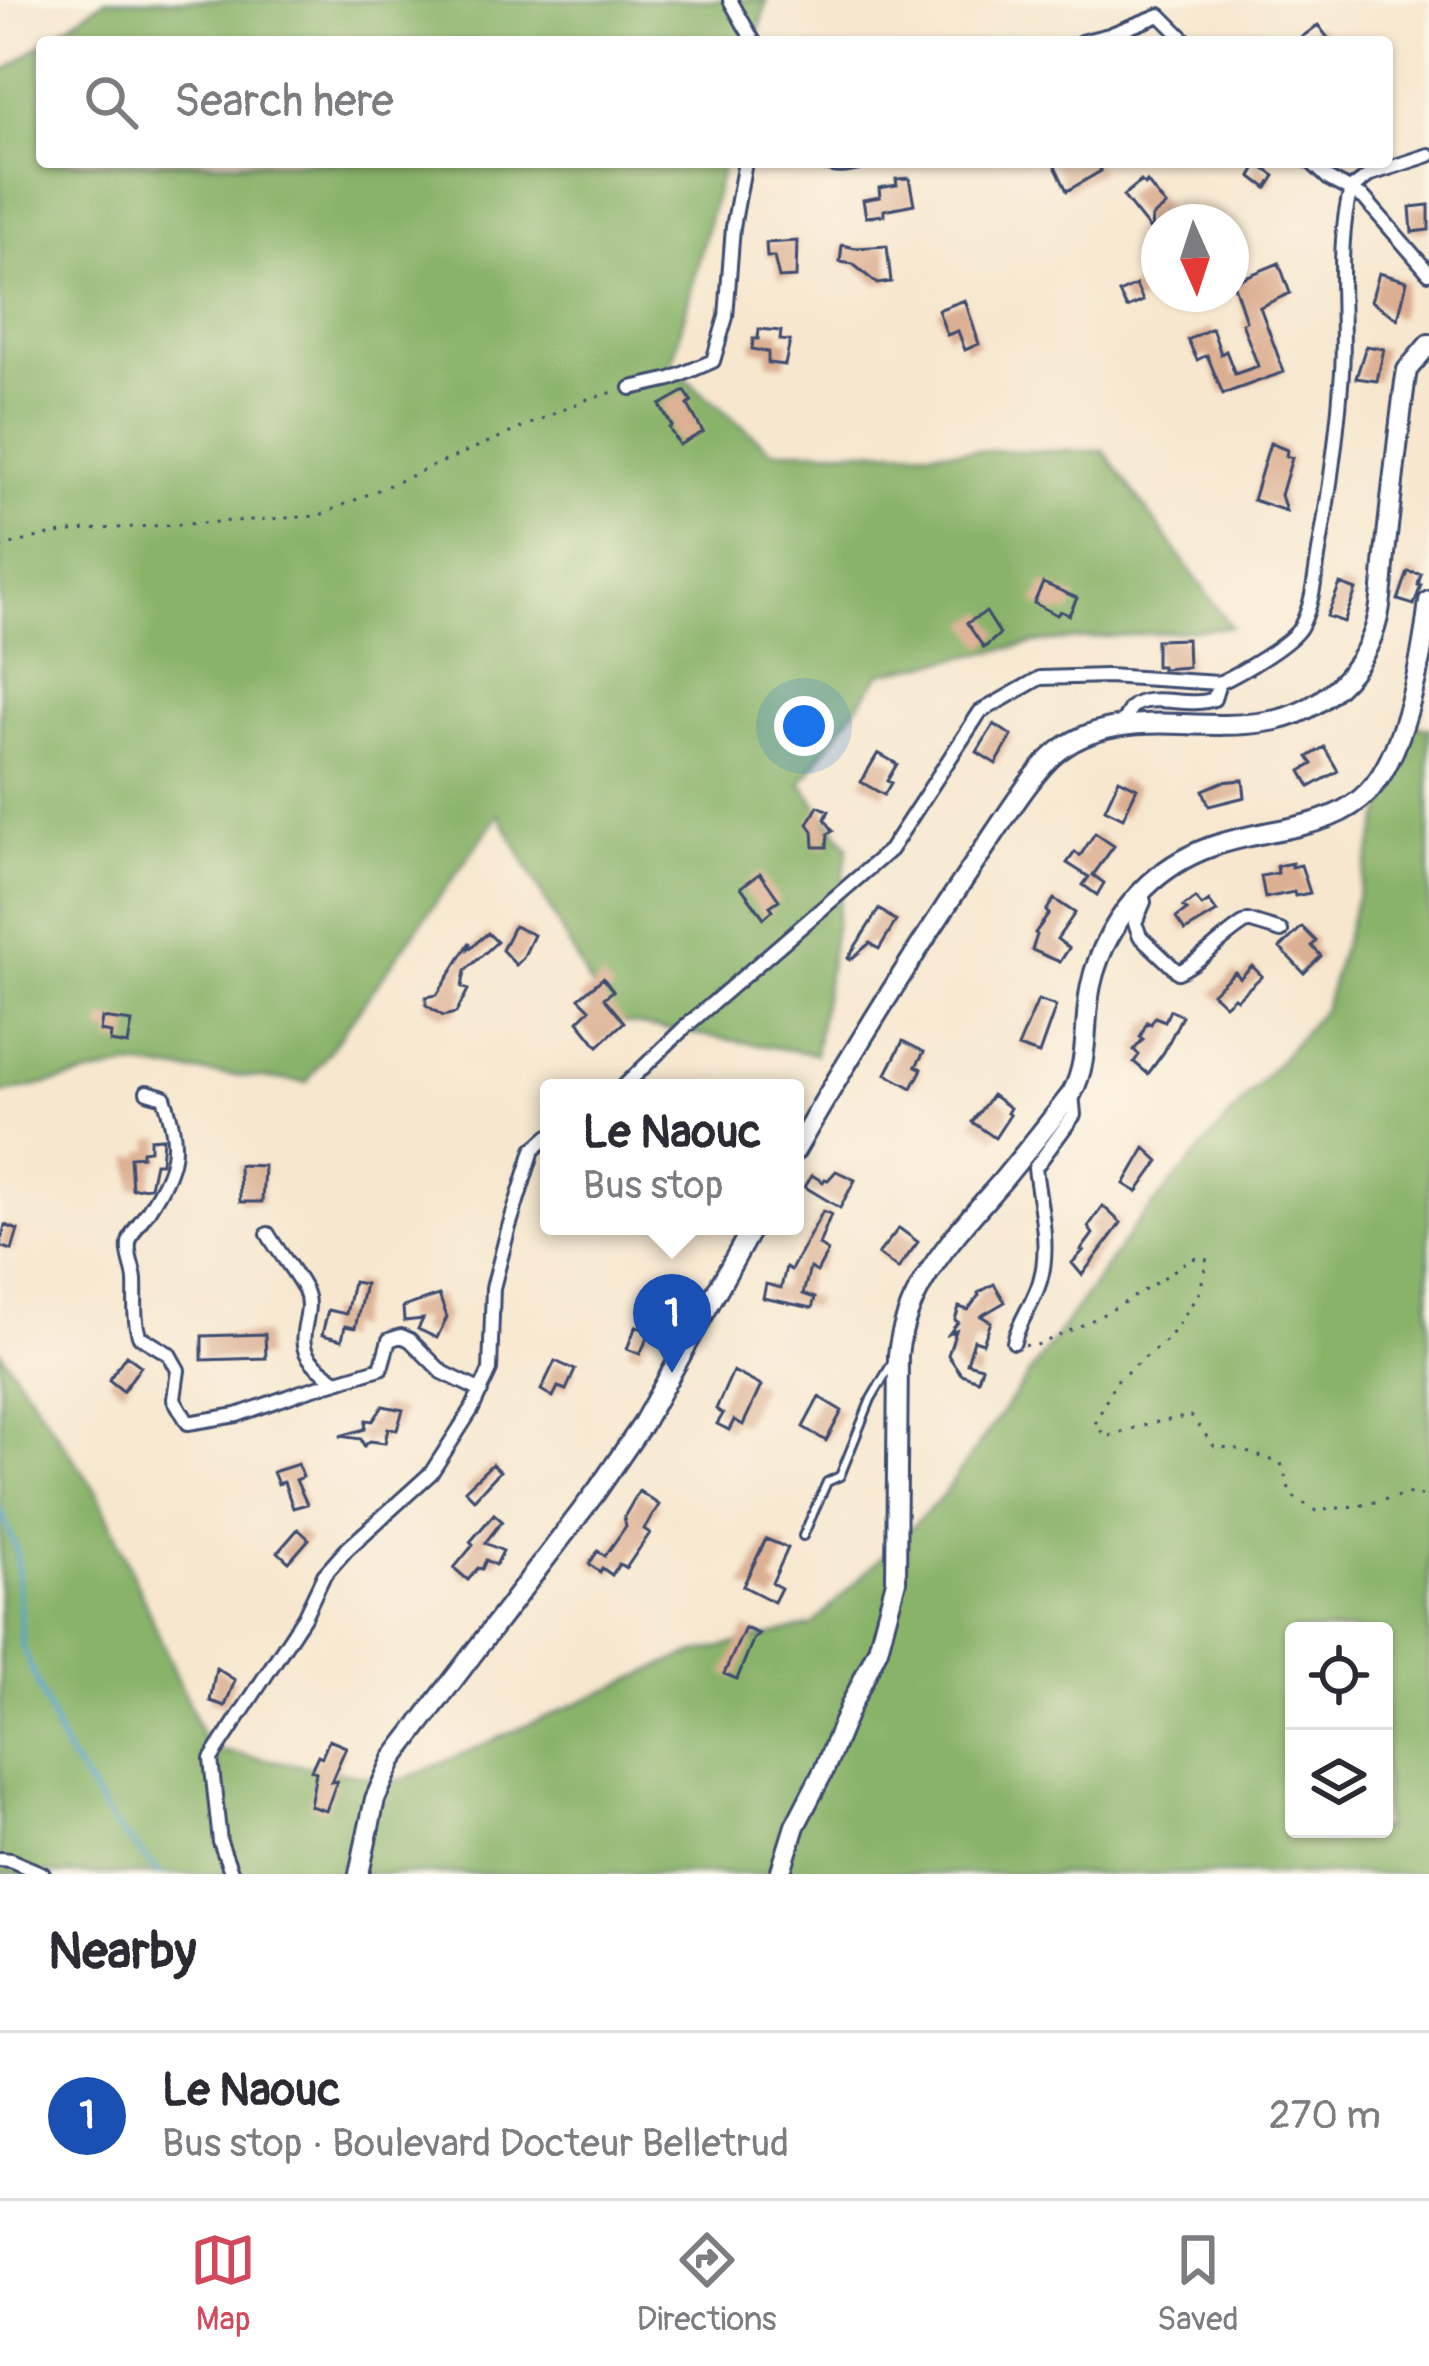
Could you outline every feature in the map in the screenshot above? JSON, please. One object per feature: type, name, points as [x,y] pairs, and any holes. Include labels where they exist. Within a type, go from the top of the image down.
[{"type":"main road","points":[[804,1135],[936,921],[1053,755],[1083,737],[1144,722],[1270,722],[1303,710],[1339,688],[1360,661],[1378,619],[1407,370],[1429,344]]},
{"type":"main road","points":[[780,1874],[795,1826],[878,1649],[896,1582],[898,1355],[901,1330],[916,1294],[1081,1077],[1091,984],[1116,925],[1141,892],[1163,871],[1205,847],[1322,821],[1369,792],[1393,750],[1409,702],[1429,601]]},
{"type":"main road","points":[[358,1874],[375,1799],[393,1759],[642,1425],[748,1235]]},
{"type":"street","points":[[730,0],[751,36]]},
{"type":"street","points":[[1150,0],[1181,36]]},
{"type":"street","points":[[1104,36],[1160,15]]},
{"type":"street","points":[[1393,167],[1429,155]]},
{"type":"street","points":[[631,388],[713,362],[726,316],[733,227],[744,168]]},
{"type":"street","points":[[1317,168],[1364,198],[1429,273]]},
{"type":"street","points":[[631,1079],[890,850],[980,712],[1040,678],[1107,676],[1219,683],[1300,631],[1311,599],[1327,507],[1342,370],[1347,205],[1351,189],[1390,168]]},
{"type":"street","points":[[1120,727],[1130,709],[1142,700],[1201,704],[1214,699],[1219,683]]},
{"type":"street","points":[[1141,892],[1144,902],[1135,923],[1140,936],[1178,973],[1248,921],[1281,931]]},
{"type":"street","points":[[147,1092],[164,1096],[174,1148],[171,1174],[129,1240],[135,1275],[134,1318],[139,1336],[169,1354],[178,1370],[174,1399],[188,1423],[237,1415],[381,1369],[389,1340],[401,1336],[442,1372],[481,1390]]},
{"type":"street","points":[[1014,1342],[1040,1282],[1045,1254],[1035,1168],[1074,1115],[1072,1093]]},
{"type":"street","points":[[232,1874],[220,1842],[211,1759],[304,1617],[324,1575],[431,1473],[472,1409],[490,1370],[493,1288],[525,1170],[540,1144]]},
{"type":"street","points":[[268,1234],[304,1289],[309,1306],[302,1342],[306,1354],[337,1381]]},
{"type":"street","points":[[0,1859],[43,1874]]},
{"type":"lane","points":[[803,1536],[827,1482],[840,1476],[877,1386],[898,1355]]},
{"type":"path","points":[[0,548],[85,530],[318,516],[589,399],[631,388]]},
{"type":"path","points":[[1014,1342],[1032,1347],[1061,1336],[1150,1289],[1191,1258],[1208,1260],[1199,1293],[1170,1337],[1114,1382],[1095,1424],[1106,1437],[1191,1416],[1214,1446],[1281,1463],[1291,1495],[1316,1511],[1412,1493],[1429,1498]]},
{"type":"green space","points":[[104,0],[767,0],[758,36],[53,36]]},
{"type":"green space","points":[[36,48],[36,168],[722,168],[671,367],[771,450],[1104,451],[1231,627],[1040,642],[881,673],[801,783],[848,847],[815,1054],[609,1020],[499,814],[307,1082],[132,1066],[0,1094],[0,74]]},
{"type":"green space","points":[[1408,725],[1429,728],[1429,1874],[0,1874],[0,1351],[98,1494],[208,1749],[398,1782],[685,1656],[812,1625],[940,1499],[1135,1226],[1324,1009]]},
{"type":"building","points":[[1318,25],[1326,36],[1303,36]]},
{"type":"building","points":[[1056,168],[1099,168],[1101,171],[1067,191]]},
{"type":"building","points":[[1256,168],[1264,168],[1275,176],[1267,188],[1251,176]]},
{"type":"building","points":[[909,178],[914,204],[866,217],[863,200],[880,197],[879,188],[897,185],[896,179]]},
{"type":"building","points":[[1141,181],[1147,182],[1164,204],[1141,204],[1141,218],[1123,196]]},
{"type":"building","points":[[1429,205],[1429,230],[1412,232],[1410,207]]},
{"type":"building","points":[[797,241],[796,277],[779,278],[774,257],[767,257],[766,243]]},
{"type":"building","points":[[842,245],[887,246],[891,282],[877,284],[853,264],[840,262]]},
{"type":"building","points":[[1279,263],[1290,293],[1260,307],[1284,372],[1223,394],[1207,355],[1197,360],[1188,340],[1212,328],[1235,374],[1258,366],[1242,323],[1246,321],[1243,312],[1249,312],[1249,275]]},
{"type":"building","points":[[1379,273],[1407,281],[1398,319],[1371,301]]},
{"type":"building","points":[[1136,285],[1141,302],[1127,308],[1119,293]]},
{"type":"building","points":[[965,300],[979,344],[965,350],[958,331],[947,335],[938,310]]},
{"type":"building","points":[[759,329],[781,331],[780,340],[790,341],[785,365],[768,363],[768,352],[752,349]]},
{"type":"building","points":[[1366,346],[1384,349],[1377,381],[1356,378]]},
{"type":"building","points":[[685,391],[703,432],[679,445],[660,405]]},
{"type":"building","points":[[1270,443],[1287,450],[1286,456],[1292,458],[1281,495],[1286,511],[1253,500]]},
{"type":"building","points":[[1408,572],[1421,574],[1414,605],[1398,600]]},
{"type":"building","points":[[1043,583],[1077,598],[1069,615],[1060,611],[1057,615],[1034,603]]},
{"type":"building","points":[[1340,584],[1356,590],[1344,622],[1327,616]]},
{"type":"building","points":[[986,612],[1000,634],[984,648],[967,623]]},
{"type":"building","points":[[1187,639],[1188,667],[1156,666],[1156,640]]},
{"type":"building","points":[[994,724],[1012,736],[996,764],[977,752]]},
{"type":"building","points":[[1324,747],[1338,771],[1310,787],[1301,771],[1313,764],[1308,757]]},
{"type":"building","points":[[878,753],[897,764],[884,795],[861,782]]},
{"type":"building","points":[[1119,779],[1137,788],[1123,818],[1105,809]]},
{"type":"building","points":[[1243,780],[1245,797],[1209,806],[1203,790]]},
{"type":"building","points":[[818,806],[829,811],[825,819],[833,831],[828,834],[827,847],[814,847],[808,824]]},
{"type":"building","points":[[1095,833],[1114,846],[1093,875],[1104,883],[1097,895],[1083,885],[1089,877],[1067,863],[1075,852],[1080,856]]},
{"type":"building","points":[[1292,863],[1292,867],[1301,865],[1310,893],[1265,898],[1261,876],[1278,873],[1277,866]]},
{"type":"building","points":[[760,873],[779,900],[764,918],[741,887]]},
{"type":"building","points":[[1195,898],[1202,906],[1209,901],[1217,912],[1185,931],[1176,918]]},
{"type":"building","points":[[1054,899],[1075,913],[1057,939],[1069,948],[1060,962],[1032,950],[1035,933]]},
{"type":"building","points":[[879,909],[896,921],[879,949],[870,943],[850,960],[848,958]]},
{"type":"building","points":[[514,926],[534,935],[516,965],[502,950]]},
{"type":"building","points":[[1302,927],[1316,941],[1312,946],[1321,956],[1304,973],[1280,948]]},
{"type":"building","points":[[488,933],[497,942],[465,971],[462,987],[468,990],[456,1013],[443,1016],[426,1005],[426,997],[437,995],[470,942],[469,949]]},
{"type":"building","points":[[1252,966],[1262,976],[1237,999],[1225,1005],[1212,993],[1235,972],[1240,978]]},
{"type":"building","points":[[603,978],[613,991],[604,998],[624,1022],[598,1046],[578,1021],[590,1009],[579,998]]},
{"type":"building","points":[[1038,1000],[1056,1006],[1039,1054],[1018,1047]]},
{"type":"building","points":[[1170,1010],[1182,1016],[1148,1074],[1134,1062],[1139,1055],[1134,1050],[1147,1022],[1151,1024],[1155,1017],[1165,1021]]},
{"type":"building","points":[[102,1018],[132,1022],[128,1045],[110,1042],[111,1033],[100,1031]]},
{"type":"building","points":[[903,1041],[924,1052],[912,1088],[886,1074]]},
{"type":"building","points":[[992,1095],[1010,1108],[995,1138],[972,1122]]},
{"type":"building","points":[[163,1138],[161,1163],[155,1163],[150,1187],[132,1189],[130,1157],[150,1150],[150,1139]]},
{"type":"building","points":[[1145,1148],[1159,1161],[1137,1192],[1124,1184]]},
{"type":"building","points":[[239,1165],[264,1166],[262,1202],[240,1202]]},
{"type":"building","points":[[836,1171],[855,1180],[840,1208],[805,1187],[812,1175],[823,1182]]},
{"type":"building","points":[[1103,1206],[1121,1223],[1082,1275],[1072,1263],[1093,1234],[1088,1227]]},
{"type":"building","points":[[823,1211],[831,1214],[819,1245],[828,1251],[817,1272],[810,1268],[803,1294],[815,1298],[812,1308],[763,1298],[766,1284],[781,1288],[786,1267],[791,1270]]},
{"type":"building","points":[[5,1225],[18,1230],[12,1250],[0,1246]]},
{"type":"building","points":[[899,1228],[918,1242],[898,1269],[878,1254]]},
{"type":"building","points":[[353,1282],[365,1284],[355,1328],[345,1326],[342,1340],[322,1335],[328,1310],[346,1314]]},
{"type":"building","points":[[994,1284],[1005,1302],[981,1316],[991,1322],[983,1343],[974,1340],[967,1363],[982,1367],[978,1380],[961,1374],[948,1355],[956,1331],[949,1334],[958,1322],[959,1307],[968,1310],[978,1293]]},
{"type":"building","points":[[439,1295],[447,1317],[437,1338],[418,1329],[423,1319],[404,1321],[403,1307]]},
{"type":"building","points":[[636,1326],[650,1332],[640,1354],[627,1349]]},
{"type":"building","points":[[265,1334],[266,1358],[202,1360],[202,1336]]},
{"type":"building","points":[[126,1355],[141,1366],[123,1391],[109,1380]]},
{"type":"building","points":[[555,1361],[575,1370],[566,1390],[558,1387],[553,1397],[541,1390]]},
{"type":"building","points":[[733,1371],[761,1386],[743,1425],[734,1420],[729,1430],[717,1424],[723,1414],[716,1409]]},
{"type":"building","points":[[819,1397],[842,1411],[826,1441],[803,1427]]},
{"type":"building","points":[[383,1406],[403,1410],[397,1430],[388,1428],[385,1443],[370,1441],[364,1446],[361,1439],[340,1436],[365,1429],[366,1420],[373,1421]]},
{"type":"building","points":[[298,1464],[303,1477],[296,1480],[307,1504],[293,1508],[284,1482],[278,1484],[273,1472]]},
{"type":"building","points":[[492,1464],[500,1471],[474,1499],[465,1490]]},
{"type":"building","points":[[639,1491],[659,1505],[644,1529],[650,1533],[626,1568],[619,1564],[612,1575],[602,1568],[600,1572],[589,1564],[598,1551],[605,1556],[626,1526],[624,1517]]},
{"type":"building","points":[[494,1514],[502,1521],[485,1543],[503,1551],[496,1565],[486,1560],[468,1580],[454,1568]]},
{"type":"building","points":[[298,1529],[309,1539],[289,1562],[278,1552]]},
{"type":"building","points":[[766,1539],[788,1548],[772,1583],[781,1588],[774,1602],[743,1586]]},
{"type":"building","points":[[745,1628],[759,1634],[737,1679],[724,1674]]},
{"type":"building","points":[[216,1668],[235,1680],[225,1706],[210,1701]]},
{"type":"building","points":[[329,1740],[346,1747],[331,1782],[337,1781],[326,1811],[310,1806],[316,1772],[311,1770]]},
{"type":"waterway","points":[[0,1509],[16,1548],[22,1646],[65,1750],[113,1824],[161,1874]]},
{"type":"place","name":"Le Naouc","points":[[672,1373]]}]
